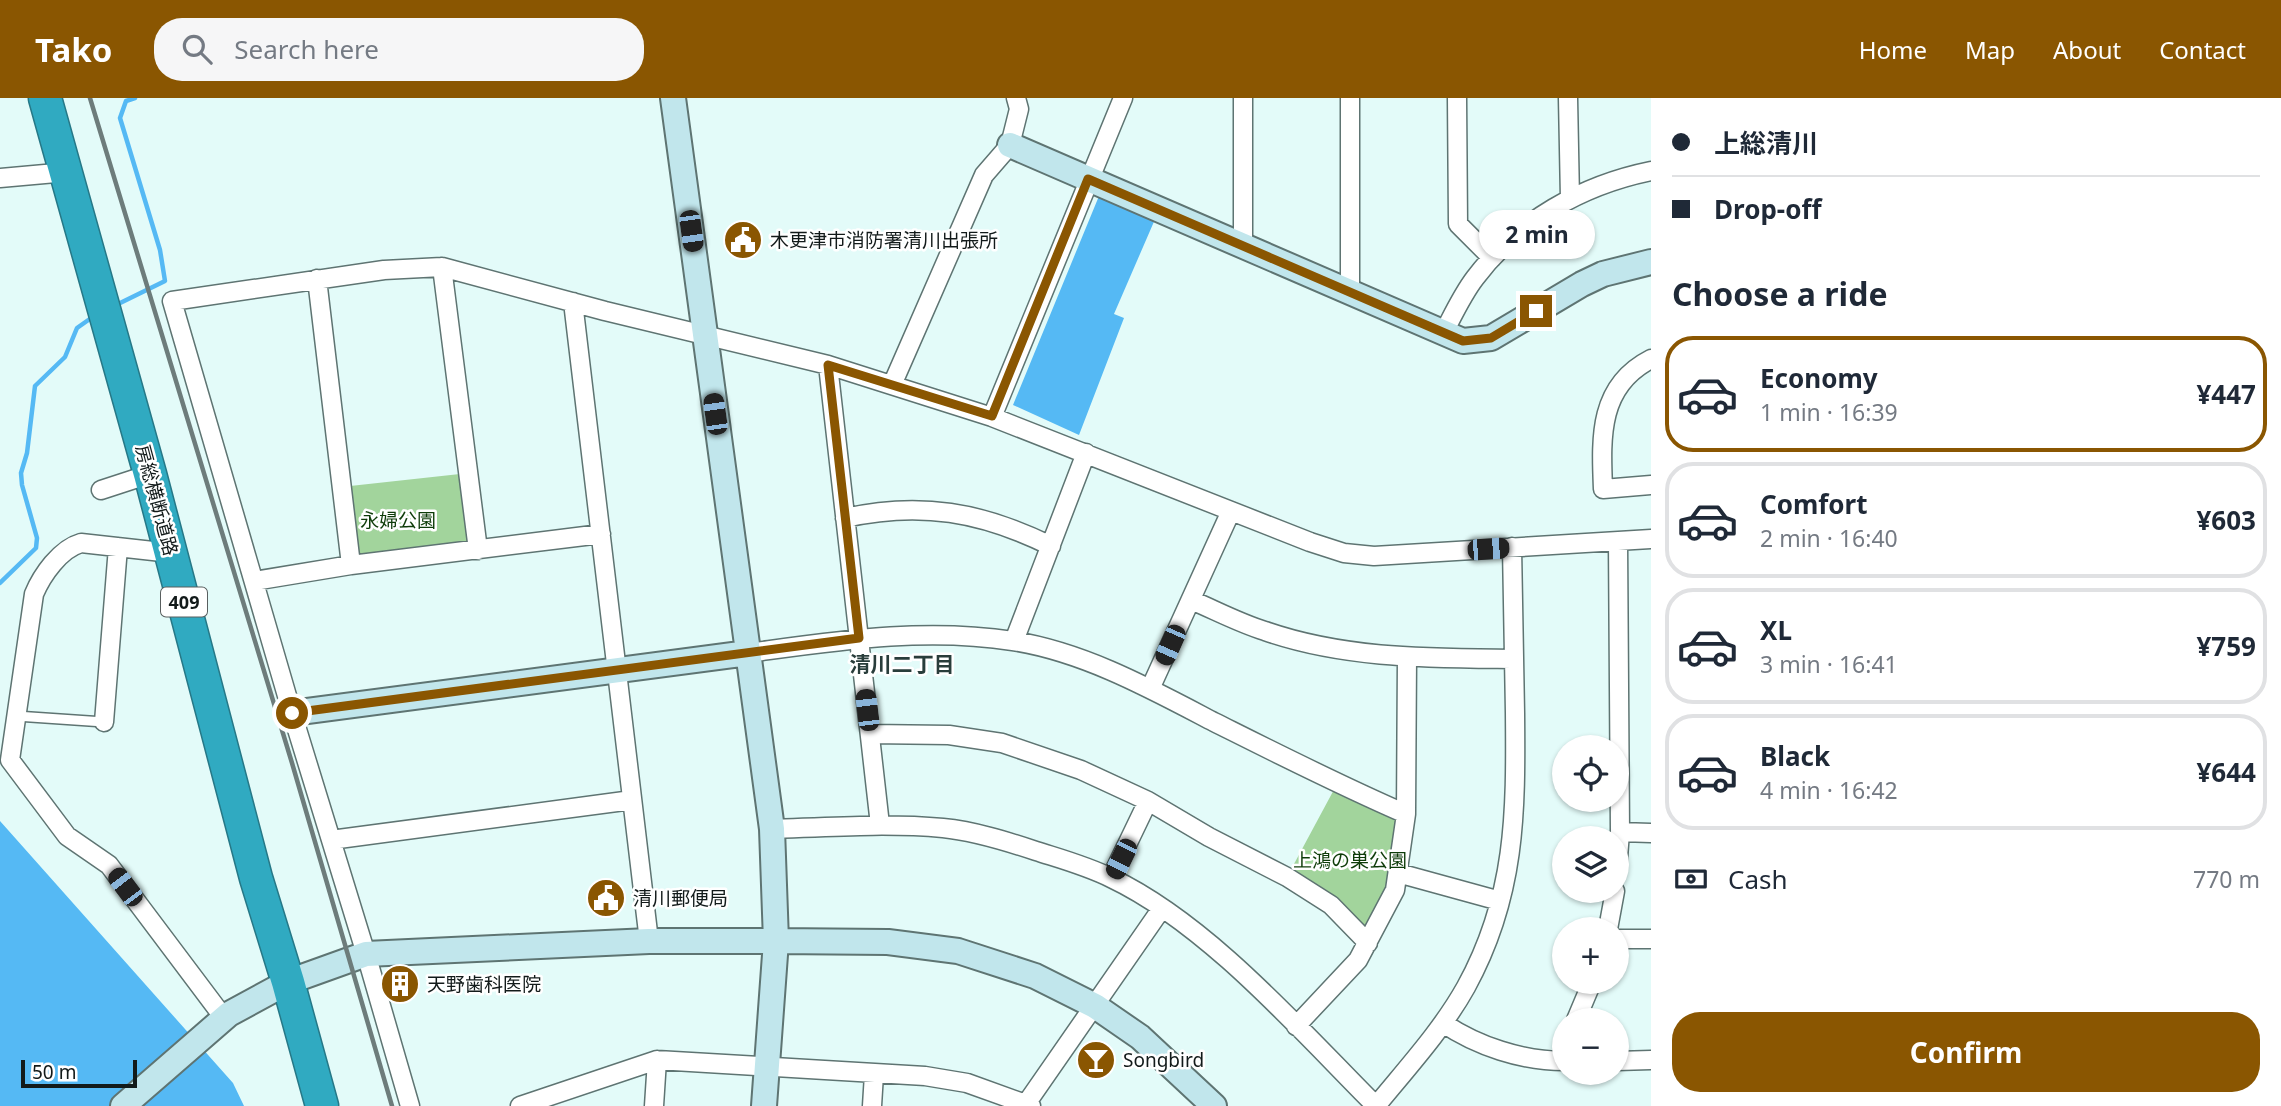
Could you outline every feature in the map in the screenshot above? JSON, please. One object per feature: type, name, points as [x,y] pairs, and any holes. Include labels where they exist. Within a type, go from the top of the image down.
[{"type":"highway","name":"房総横断道路","points":[[45,98],[150,474],[256,878],[322,1106]]},
{"type":"street","points":[[673,98],[772,829],[776,941],[764,1106]]},
{"type":"street","points":[[892,385],[984,175],[1010,145],[1019,109],[1016,98]]},
{"type":"street","points":[[992,416],[1088,179],[1124,98]]},
{"type":"street","points":[[1242,247],[1243,98]]},
{"type":"street","points":[[1350,98],[1350,293]]},
{"type":"street","points":[[1457,98],[1458,224],[1492,258]]},
{"type":"street","points":[[1568,98],[1570,199]]},
{"type":"street","points":[[1010,145],[1463,341],[1491,338],[1603,274],[1651,262]]},
{"type":"street","points":[[1443,334],[1475,278],[1518,232],[1570,199],[1610,181],[1651,171]]},
{"type":"street","points":[[0,178],[67,173]]},
{"type":"street","points":[[442,267],[478,550]]},
{"type":"street","points":[[410,1106],[292,713],[173,301],[384,270],[442,267],[828,365],[992,416],[1344,553],[1374,556],[1651,539]]},
{"type":"street","points":[[317,279],[351,565]]},
{"type":"street","points":[[573,302],[649,941]]},
{"type":"street","points":[[1651,359],[1630,374],[1614,393],[1601,437],[1603,489],[1651,485]]},
{"type":"street","points":[[828,365],[880,825]]},
{"type":"street","points":[[1014,641],[1086,453]]},
{"type":"street","points":[[101,490],[150,474]]},
{"type":"street","points":[[845,517],[904,508],[937,511],[978,517],[1017,529],[1051,546]]},
{"type":"street","points":[[1150,689],[1231,511]]},
{"type":"street","points":[[254,581],[351,565],[601,534]]},
{"type":"street","points":[[1618,541],[1620,826]]},
{"type":"street","points":[[171,553],[80,543],[71,546],[41,578],[34,594],[16,716],[5,759],[67,836],[109,865],[216,1025]]},
{"type":"street","points":[[104,722],[118,547]]},
{"type":"street","points":[[772,829],[880,825],[945,828],[1001,839],[1111,878],[1162,908],[1246,977],[1376,1106],[1443,1023],[1465,988],[1482,954],[1500,901],[1511,852],[1515,803],[1512,547]]},
{"type":"street","points":[[1191,600],[1265,631],[1353,652],[1407,657],[1514,659]]},
{"type":"street","points":[[292,713],[859,638],[935,634],[1014,641],[1095,666],[1150,689],[1337,784],[1406,814]]},
{"type":"street","points":[[1296,1026],[1358,960],[1395,890],[1406,814],[1407,657]]},
{"type":"street","points":[[870,734],[949,735],[1002,743],[1081,770],[1148,801],[1209,837],[1287,877],[1331,905],[1368,943]]},
{"type":"street","points":[[331,840],[632,800]]},
{"type":"street","points":[[1111,878],[1148,801]]},
{"type":"street","points":[[1629,832],[1651,833]]},
{"type":"street","points":[[1398,873],[1500,901]]},
{"type":"street","points":[[520,1106],[557,1100],[657,1060],[925,1076],[967,1083],[1024,1104],[1162,908]]},
{"type":"street","points":[[1629,939],[1651,939]]},
{"type":"street","points":[[123,1106],[216,1025],[288,982],[366,954],[649,941],[888,942],[958,951],[1035,976],[1095,1006],[1140,1037],[1214,1106]]},
{"type":"street","points":[[1443,1023],[1462,1036],[1489,1046],[1521,1056],[1552,1060]]},
{"type":"street","points":[[654,1106],[657,1060]]},
{"type":"street","points":[[1629,1060],[1651,1060]]},
{"type":"street","points":[[872,1106],[874,1074]]},
{"type":"lane","points":[[16,716],[104,722]]},
{"type":"green space","name":"永婦公園","points":[[469,473],[478,550],[351,565],[341,487]]},
{"type":"green space","name":"上鴻の巣公園","points":[[1337,784],[1406,814],[1399,865],[1368,943],[1287,877]]},
{"type":"water","points":[[1099,196],[1156,217],[1114,314],[1124,318],[1079,435],[1013,405]]},
{"type":"water","points":[[0,821],[233,1083],[244,1106],[0,1106]]},
{"type":"waterway","points":[[114,306],[165,281],[160,250],[120,118],[126,101],[135,98]]},
{"type":"waterway","points":[[0,583],[36,548],[37,538],[21,473],[27,453],[35,386],[65,357],[77,328],[94,316]]},
{"type":"railway","points":[[90,98],[292,763],[392,1106]]},
{"type":"place","name":"木更津市消防署清川出張所","points":[[743,240]]},
{"type":"place","name":"清川郵便局","points":[[606,898]]},
{"type":"place","name":"天野歯科医院","points":[[400,984]]},
{"type":"place","name":"Songbird","points":[[1096,1060]]},
{"type":"district","name":"清川二丁目","points":[[902,664]]},
{"type":"route","points":[[292,713],[859,638],[828,365],[992,416],[1088,179],[1463,341],[1491,338],[1536,311]]}]
